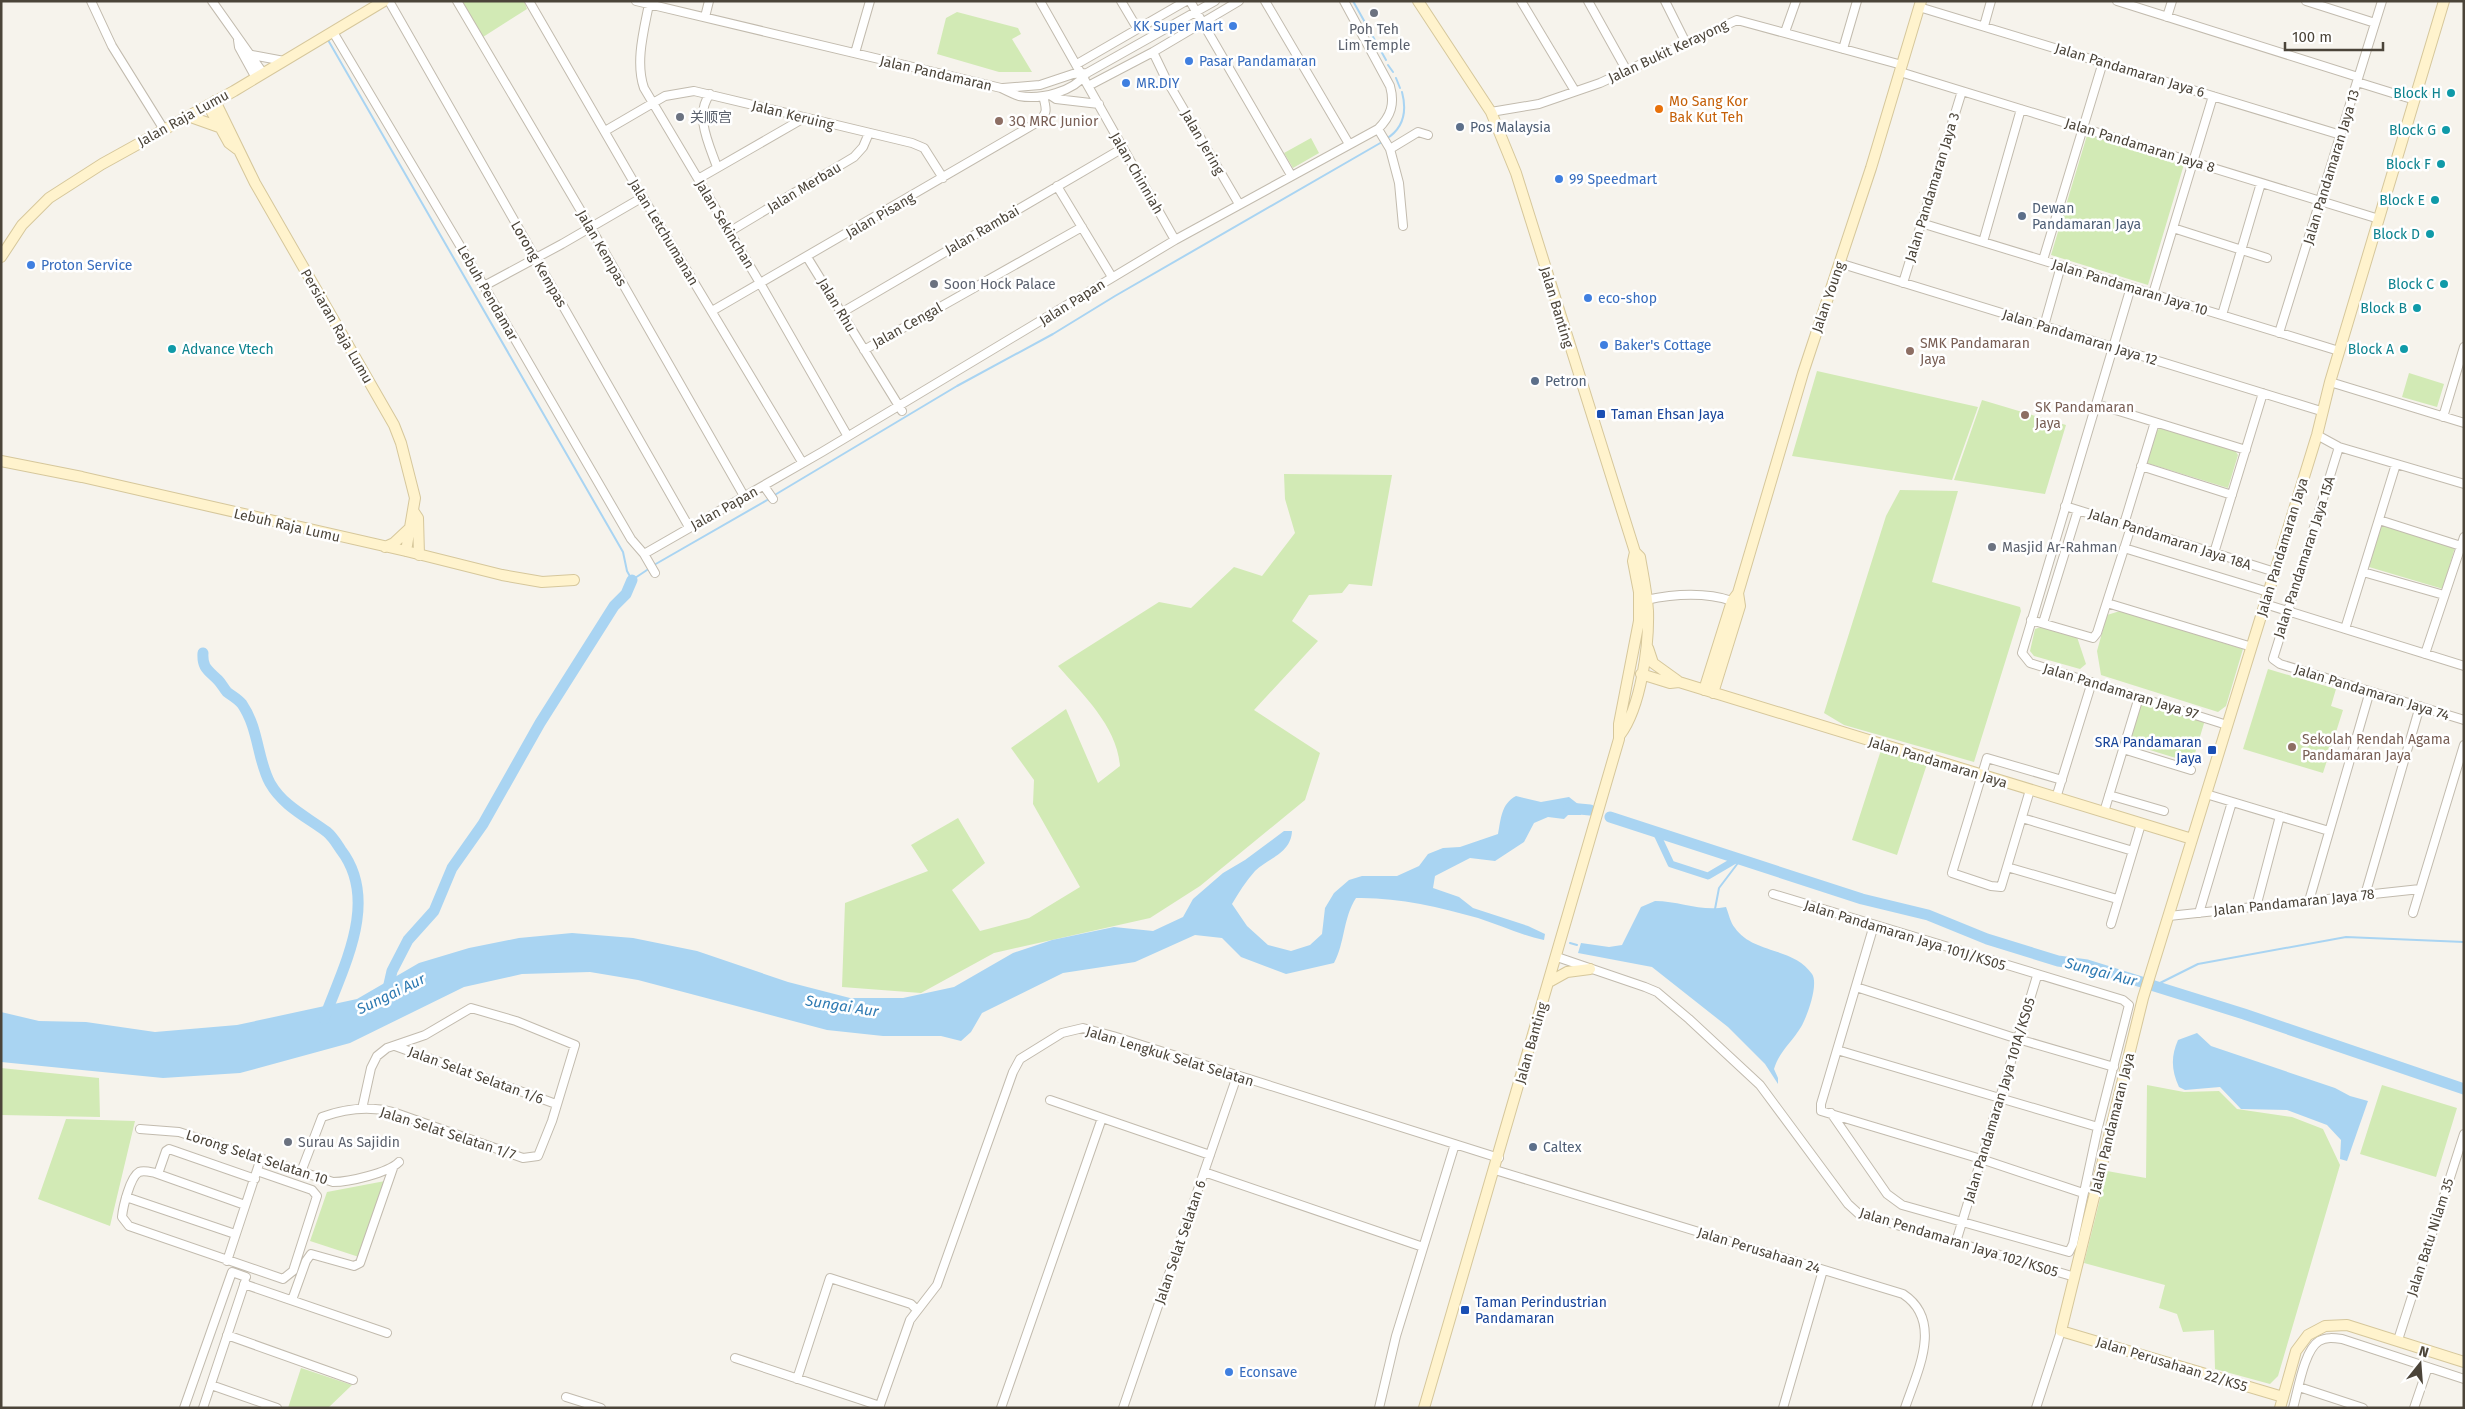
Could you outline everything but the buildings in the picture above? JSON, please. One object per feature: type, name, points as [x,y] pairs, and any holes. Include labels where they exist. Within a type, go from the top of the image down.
[{"type":"main road","name":"Jalan Raja Lumu","points":[[1,257],[22,225],[48,198],[163,128],[234,91],[384,1]]},
{"type":"main road","name":"Jalan Banting","points":[[1418,1],[1491,112],[1516,173],[1635,552],[1640,557],[1646,600],[1644,634],[1628,677],[1619,724],[1620,734],[1499,1158],[1424,1408]]},
{"type":"main road","name":"Jalan Pandamaran Jaya","points":[[2061,1331],[2143,998],[2318,431],[2321,411],[2444,1]]},
{"type":"main road","name":"Jalan Young","points":[[1708,691],[1740,606],[1735,597],[1803,372],[1920,4]]},
{"type":"main road","points":[[188,116],[222,124],[228,99],[234,91]]},
{"type":"main road","name":"Persiaran Raja Lumu","points":[[211,103],[229,143],[237,149],[394,425],[414,490],[414,512],[418,518],[415,530]]},
{"type":"main road","name":"Lebuh Raja Lumu","points":[[1,461],[73,475],[532,581],[574,580]]},
{"type":"main road","points":[[384,547],[415,530]]},
{"type":"main road","points":[[406,551],[415,530]]},
{"type":"main road","points":[[415,530],[420,555]]},
{"type":"main road","points":[[415,530],[435,558]]},
{"type":"main road","points":[[1635,552],[1633,560],[1644,634],[1652,663],[1673,680]]},
{"type":"main road","points":[[1620,734],[1627,724],[1636,695],[1644,634]]},
{"type":"main road","name":"Jalan Pandamaran Jaya","points":[[1640,671],[2192,839]]},
{"type":"main road","points":[[1625,700],[1633,676],[1640,671]]},
{"type":"main road","points":[[1636,695],[1647,684],[1673,680]]},
{"type":"main road","points":[[1550,982],[1567,972],[1590,969]]},
{"type":"main road","points":[[2259,1390],[2279,1404],[2296,1351],[2308,1335],[2325,1326],[2347,1325],[2464,1362]]},
{"type":"main road","name":"Jalan Perusahaan 22/KS5","points":[[2061,1331],[2259,1390]]},
{"type":"main road","points":[[2259,1390],[2276,1387],[2289,1377]]},
{"type":"street","points":[[91,1],[112,46],[163,128]]},
{"type":"street","points":[[212,1],[238,40],[252,56],[260,76]]},
{"type":"street","name":"Lorong Kempas","points":[[389,1],[689,527]]},
{"type":"street","name":"Jalan Kempas","points":[[456,1],[591,228],[744,496]]},
{"type":"street","name":"Jalan Letchumanan","points":[[529,1],[643,197],[802,462]]},
{"type":"street","name":"Jalan Pandamaran","points":[[636,1],[1001,88],[1018,96],[1047,95],[1077,84],[1084,74],[1215,1]]},
{"type":"street","points":[[705,17],[709,1]]},
{"type":"street","points":[[855,53],[870,1]]},
{"type":"street","name":"Jalan Chinniah","points":[[1040,1],[1084,74],[1175,240]]},
{"type":"street","points":[[1121,1],[1136,28]]},
{"type":"street","points":[[1077,64],[1136,28],[1186,1]]},
{"type":"street","points":[[1190,1],[1291,175]]},
{"type":"street","points":[[1090,86],[1153,52],[1239,1]]},
{"type":"street","points":[[1265,1],[1349,144]]},
{"type":"street","name":"Jalan Papan","points":[[644,554],[744,496],[766,488],[802,462],[847,435],[900,408],[1175,240],[1349,144],[1380,132],[1392,110],[1393,97],[1390,86],[1344,1]]},
{"type":"street","points":[[1521,1],[1575,91]]},
{"type":"street","points":[[1588,1],[1627,71]]},
{"type":"street","points":[[1666,1],[1686,43]]},
{"type":"street","points":[[1785,32],[1796,1]]},
{"type":"street","points":[[1843,49],[1857,1]]},
{"type":"street","points":[[1984,26],[1991,1]]},
{"type":"street","points":[[2117,1],[2415,100]]},
{"type":"street","points":[[2167,17],[2172,1]]},
{"type":"street","points":[[2306,1],[2375,23]]},
{"type":"street","name":"Jalan Pandamaran Jaya 13","points":[[2279,333],[2382,1]]},
{"type":"street","name":"Jalan Sekinchan","points":[[650,4],[643,32],[641,80],[847,435]]},
{"type":"street","name":"Jalan Pandamaran Jaya 6","points":[[1920,4],[1984,26],[2341,135]]},
{"type":"street","name":"Jalan Bukit Kerayong","points":[[1491,112],[1539,104],[1575,91],[1627,71],[1737,20],[1785,32],[1901,68]]},
{"type":"street","name":"Lebuh Pendamar","points":[[333,32],[631,539],[650,561],[655,573]]},
{"type":"street","points":[[238,40],[239,47],[260,76]]},
{"type":"street","name":"Jalan Jering","points":[[1153,52],[1166,79],[1239,204]]},
{"type":"street","points":[[252,56],[284,62]]},
{"type":"street","points":[[2043,260],[2103,62]]},
{"type":"street","name":"Jalan Pandamaran Jaya 8","points":[[1901,68],[1962,91],[2379,219]]},
{"type":"street","points":[[1001,88],[1040,85],[1084,74]]},
{"type":"street","name":"Jalan Keruing","points":[[605,131],[675,93],[694,91],[924,148],[943,178]]},
{"type":"street","name":"Jalan Pandamaran Jaya 3","points":[[1903,283],[1962,91]]},
{"type":"street","points":[[710,94],[703,106],[702,113],[705,131],[717,167]]},
{"type":"street","points":[[1047,95],[1056,99],[1099,104]]},
{"type":"street","name":"Jalan Pisang","points":[[712,311],[943,178],[1046,116],[1047,95]]},
{"type":"street","points":[[2153,294],[2213,96]]},
{"type":"street","points":[[1983,242],[2022,109]]},
{"type":"street","points":[[698,179],[804,118]]},
{"type":"street","points":[[1380,132],[1389,146],[1399,183],[1403,226]]},
{"type":"street","points":[[1389,146],[1418,132],[1428,135]]},
{"type":"street","name":"Jalan Merbau","points":[[730,232],[854,158],[863,146],[869,133]]},
{"type":"street","name":"Jalan Rambai","points":[[841,313],[1123,148]]},
{"type":"street","points":[[2222,315],[2261,183]]},
{"type":"street","points":[[1057,186],[1112,277]]},
{"type":"street","points":[[484,286],[591,228],[643,197]]},
{"type":"street","name":"Jalan Pandamaran Jaya 10","points":[[1921,223],[2339,351]]},
{"type":"street","name":"Jalan Cengal","points":[[864,350],[1082,227]]},
{"type":"street","points":[[2173,228],[2267,258]]},
{"type":"street","name":"Jalan Rhu","points":[[807,257],[900,408]]},
{"type":"street","name":"Jalan Pandamaran Jaya 12","points":[[1839,263],[2321,411]]},
{"type":"street","points":[[2044,326],[2062,266]]},
{"type":"street","points":[[2131,287],[2031,620],[2093,638],[2097,634],[2124,548],[2141,466],[2154,422]]},
{"type":"street","points":[[2443,417],[2461,366],[2464,347]]},
{"type":"street","points":[[2330,382],[2464,423]]},
{"type":"street","points":[[2214,553],[2262,394]]},
{"type":"street","points":[[2096,404],[2246,450]]},
{"type":"street","points":[[2318,431],[2339,447],[2464,484]]},
{"type":"street","name":"Jalan Pandamaran Jaya 15A","points":[[2280,664],[2273,659],[2273,655],[2339,447]]},
{"type":"street","points":[[2345,629],[2396,464]]},
{"type":"street","points":[[2141,466],[2232,495]]},
{"type":"street","points":[[766,488],[773,499]]},
{"type":"street","name":"Jalan Pandamaran Jaya 18A","points":[[2065,506],[2275,572]]},
{"type":"street","points":[[2043,623],[2078,510]]},
{"type":"street","points":[[2379,520],[2461,546]]},
{"type":"street","points":[[2425,654],[2464,537]]},
{"type":"street","points":[[2124,548],[2268,592]]},
{"type":"street","points":[[2363,572],[2444,596]]},
{"type":"street","points":[[1646,600],[1682,595],[1735,597]]},
{"type":"street","points":[[2107,603],[2252,647]]},
{"type":"street","points":[[2265,604],[2464,666]]},
{"type":"street","name":"Jalan Pandamaran Jaya 97","points":[[2031,620],[2022,649],[2024,658],[2030,663],[2228,725]]},
{"type":"street","name":"Jalan Pandamaran Jaya 74","points":[[2280,664],[2464,720]]},
{"type":"street","points":[[2056,798],[2092,682]]},
{"type":"street","points":[[2309,901],[2370,691]]},
{"type":"street","points":[[2104,812],[2139,697]]},
{"type":"street","points":[[2365,895],[2420,706]]},
{"type":"street","points":[[2413,913],[2460,773],[2464,745]]},
{"type":"street","points":[[2123,748],[2191,770]]},
{"type":"street","points":[[2030,790],[2002,884],[1999,888],[1952,873],[1981,775],[1988,758],[2062,780]]},
{"type":"street","points":[[2206,794],[2329,831]]},
{"type":"street","points":[[2109,795],[2164,811]]},
{"type":"street","points":[[2199,913],[2232,802]]},
{"type":"street","points":[[2256,907],[2280,816]]},
{"type":"street","points":[[2022,818],[2133,851]]},
{"type":"street","points":[[2110,924],[2141,824]]},
{"type":"street","points":[[2007,867],[2117,899]]},
{"type":"street","name":"Jalan Pandamaran Jaya 78","points":[[2169,916],[2420,889]]},
{"type":"street","name":"Jalan Pandamaran Jaya 101J/KS05","points":[[1773,894],[2129,1003],[2114,1066]]},
{"type":"street","points":[[1874,925],[1819,1108],[1827,1113],[1981,1159],[2084,1193]]},
{"type":"street","name":"Jalan Pendamaran Jaya 102/KS05","points":[[1557,957],[1657,992],[1715,1042],[1760,1085],[1854,1210],[1867,1217],[2075,1277]]},
{"type":"street","name":"Jalan Pandamaran Jaya 101A/KS05","points":[[1956,1242],[2037,976]]},
{"type":"street","points":[[1827,1113],[1892,1199],[1902,1205],[1961,1224],[2065,1252],[2070,1251],[2074,1244],[2098,1127],[2114,1066],[2018,1039],[1856,987]]},
{"type":"street","points":[[362,1109],[371,1068],[377,1056],[387,1048],[425,1035],[471,1008],[516,1021],[575,1045],[556,1104]]},
{"type":"street","name":"Jalan Lengkuk Selat Selatan","points":[[880,1407],[910,1320],[937,1285],[1013,1072],[1020,1059],[1062,1033],[1083,1028],[1499,1158]]},
{"type":"street","name":"Jalan Selat Selatan 1/6","points":[[395,1046],[556,1104]]},
{"type":"street","points":[[1837,1050],[2098,1127]]},
{"type":"street","points":[[1228,1073],[1233,1089],[1249,1079]]},
{"type":"street","name":"Jalan Selat Selatan 6","points":[[1123,1408],[1237,1076]]},
{"type":"street","points":[[1050,1100],[1210,1155]]},
{"type":"street","name":"Jalan Selat Selatan 1/7","points":[[301,1172],[322,1118],[362,1109],[380,1109],[393,1112],[523,1158],[535,1158],[542,1151],[556,1104]]},
{"type":"street","points":[[1001,1408],[1102,1118]]},
{"type":"street","name":"Lorong Selat Selatan 10","points":[[140,1129],[179,1132],[301,1172],[341,1182],[393,1168],[399,1162]]},
{"type":"street","name":"Jalan Batu Nilam 35","points":[[2398,1340],[2464,1134]]},
{"type":"street","points":[[1379,1408],[1396,1336],[1455,1144]]},
{"type":"street","points":[[158,1174],[166,1151],[169,1149],[312,1190],[317,1196],[290,1276],[283,1279],[249,1269],[129,1226],[122,1217],[126,1197],[136,1175],[143,1171],[158,1174],[245,1204]]},
{"type":"street","points":[[227,1261],[261,1158]]},
{"type":"street","points":[[292,1300],[306,1261],[311,1254],[354,1266],[360,1263],[393,1168]]},
{"type":"street","name":"Jalan Perusahaan 24","points":[[1495,1170],[1895,1291],[1911,1299],[1925,1323],[1925,1345],[1905,1408]]},
{"type":"street","points":[[1204,1172],[1423,1247]]},
{"type":"street","points":[[126,1197],[235,1234]]},
{"type":"street","points":[[203,1408],[249,1269]]},
{"type":"street","points":[[1783,1408],[1823,1270]]},
{"type":"street","points":[[184,1408],[232,1272],[245,1281],[292,1300],[387,1333]]},
{"type":"street","points":[[797,1379],[830,1278],[911,1304],[916,1310]]},
{"type":"street","name":"Jalan Pandamaran Jaya","points":[[2036,1408],[2061,1331]]},
{"type":"street","points":[[228,1336],[354,1380]]},
{"type":"street","points":[[2293,1408],[2310,1350],[2318,1342],[2329,1338],[2342,1339],[2464,1379]]},
{"type":"street","points":[[734,1358],[880,1407]]},
{"type":"street","points":[[2414,1408],[2428,1367]]},
{"type":"street","points":[[211,1385],[277,1408]]},
{"type":"street","points":[[2299,1387],[2363,1408]]},
{"type":"street","points":[[566,1396],[600,1408]]},
{"type":"green space","points":[[462,1],[524,1],[527,9],[483,37]]},
{"type":"green space","points":[[957,12],[1018,28],[1021,34],[1012,39],[1032,72],[999,72],[937,54],[946,18]]},
{"type":"green space","points":[[2088,132],[2185,161],[2148,285],[2051,255]]},
{"type":"green space","points":[[1311,138],[1319,153],[1293,168],[1284,153]]},
{"type":"green space","points":[[1817,371],[1978,407],[1952,480],[1792,456]]},
{"type":"green space","points":[[2409,373],[2444,384],[2437,407],[2402,397]]},
{"type":"green space","points":[[1982,400],[2066,425],[2045,494],[1954,480]]},
{"type":"green space","points":[[2163,427],[2234,449],[2238,455],[2228,488],[2147,463],[2157,430]]},
{"type":"green space","points":[[1284,474],[1392,475],[1372,586],[1349,584],[1342,593],[1309,595],[1292,621],[1318,641],[1254,710],[1320,753],[1305,800],[1200,886],[1150,918],[994,953],[921,993],[842,987],[845,903],[928,871],[911,845],[958,818],[985,863],[952,890],[980,931],[1029,918],[1080,887],[1033,804],[1034,780],[1011,748],[1066,709],[1098,783],[1120,766],[1118,751],[1106,724],[1058,666],[1159,602],[1191,608],[1234,567],[1262,576],[1295,533],[1285,499]]},
{"type":"green space","points":[[1900,490],[1958,491],[1932,582],[2020,607],[2021,611],[1974,762],[1844,725],[1824,713],[1886,516]]},
{"type":"green space","points":[[2381,525],[2455,547],[2443,589],[2369,567]]},
{"type":"green space","points":[[2120,611],[2243,649],[2226,706],[2218,712],[2101,675],[2097,651],[2107,615]]},
{"type":"green space","points":[[2041,627],[2077,637],[2086,664],[2080,669],[2034,656],[2030,651],[2035,629]]},
{"type":"green space","points":[[2268,669],[2336,689],[2331,706],[2343,710],[2323,773],[2243,749]]},
{"type":"green space","points":[[2140,700],[2205,720],[2192,763],[2127,743]]},
{"type":"green space","points":[[1881,750],[1927,764],[1897,855],[1852,840]]},
{"type":"green space","points":[[1,1068],[99,1078],[100,1117],[1,1115]]},
{"type":"green space","points":[[2147,1085],[2184,1092],[2219,1091],[2237,1109],[2292,1117],[2323,1129],[2340,1165],[2278,1376],[2270,1384],[2215,1369],[2214,1330],[2183,1332],[2177,1314],[2159,1308],[2165,1285],[2084,1263],[2107,1171],[2146,1178]]},
{"type":"green space","points":[[2382,1085],[2457,1108],[2436,1177],[2360,1154]]},
{"type":"green space","points":[[66,1119],[135,1121],[110,1226],[38,1199]]},
{"type":"green space","points":[[385,1181],[359,1257],[310,1241],[327,1192]]},
{"type":"green space","points":[[301,1368],[352,1385],[328,1408],[288,1408]]},
{"type":"water","points":[[1516,796],[1541,802],[1569,797],[1583,808],[1581,815],[1568,815],[1564,819],[1548,817],[1534,823],[1524,842],[1495,861],[1470,858],[1435,876],[1433,888],[1459,897],[1473,908],[1528,926],[1545,934],[1544,940],[1518,933],[1478,918],[1433,907],[1386,899],[1356,898],[1349,914],[1334,963],[1286,974],[1241,957],[1222,938],[1195,935],[1135,962],[1063,973],[982,1013],[971,1032],[961,1041],[941,1036],[883,1036],[827,1030],[638,980],[590,972],[522,974],[464,987],[350,1043],[240,1073],[163,1078],[1,1062],[1,1012],[39,1021],[86,1022],[155,1032],[237,1025],[357,999],[419,963],[469,948],[519,938],[572,933],[633,938],[697,951],[788,982],[850,998],[903,998],[954,987],[1013,953],[1052,940],[1114,927],[1153,931],[1183,917],[1193,899],[1223,873],[1245,860],[1284,831],[1292,831],[1288,845],[1255,871],[1232,904],[1247,926],[1268,945],[1291,951],[1310,945],[1322,934],[1325,908],[1334,893],[1349,880],[1362,876],[1397,876],[1419,866],[1428,854],[1443,848],[1460,847],[1498,834],[1501,817],[1507,803]]},
{"type":"water","points":[[1655,901],[1708,908],[1726,907],[1733,926],[1743,936],[1763,947],[1795,959],[1812,974],[1814,979],[1813,993],[1806,1016],[1801,1027],[1779,1057],[1774,1069],[1778,1078],[1778,1084],[1765,1064],[1728,1027],[1652,967],[1578,953],[1581,943],[1609,947],[1622,945],[1641,907]]},
{"type":"water","points":[[2197,1033],[2211,1046],[2368,1101],[2347,1161],[2340,1159],[2341,1140],[2327,1125],[2287,1110],[2241,1109],[2220,1087],[2185,1090],[2179,1087],[2173,1069],[2173,1057],[2178,1040]]},
{"type":"waterway","points":[[1353,1],[1386,60]]},
{"type":"waterway","points":[[328,40],[623,552],[627,571],[632,580],[650,568]]},
{"type":"waterway","points":[[1388,65],[1393,72]]},
{"type":"waterway","points":[[1396,78],[1400,88]]},
{"type":"waterway","points":[[1386,139],[1397,130],[1403,118],[1402,92]]},
{"type":"waterway","points":[[773,496],[957,386],[1053,334],[1115,296],[1382,142]]},
{"type":"waterway","points":[[654,565],[769,499]]},
{"type":"waterway","points":[[387,993],[392,971],[408,940],[434,911],[452,868],[483,824],[540,723],[614,606],[626,594],[632,580]]},
{"type":"waterway","points":[[203,653],[206,668],[227,692],[242,704],[248,714],[266,774],[275,791],[288,805],[329,834],[352,870],[357,891],[358,912],[354,934],[348,956],[324,1019]]},
{"type":"waterway","name":"Sungai Aur","points":[[1569,808],[1590,810]]},
{"type":"waterway","name":"Sungai Aur","points":[[1610,817],[1862,899],[1928,915],[1987,939],[2058,961],[2087,965],[2244,1014],[2464,1089]]},
{"type":"waterway","name":"Sungai Aur","points":[[1656,832],[1671,864],[1708,876],[1737,859]]},
{"type":"waterway","points":[[1715,909],[1719,888],[1741,859]]},
{"type":"waterway","points":[[2154,986],[2198,964],[2346,937],[2464,942]]},
{"type":"waterway","points":[[1570,943],[1577,945]]},
{"type":"place","name":"Poh Teh Lim Temple","points":[[1374,13]]},
{"type":"place","name":"KK Super Mart","points":[[1233,26]]},
{"type":"place","name":"Pasar Pandamaran","points":[[1189,61]]},
{"type":"place","name":"MR.DIY","points":[[1126,83]]},
{"type":"place","name":"Block H","points":[[2451,93]]},
{"type":"place","name":"Mo Sang Kor Bak Kut Teh","points":[[1659,109]]},
{"type":"place","name":"关顺宫","points":[[680,117]]},
{"type":"place","name":"3Q MRC Junior","points":[[999,121]]},
{"type":"place","name":"Pos Malaysia","points":[[1460,127]]},
{"type":"place","name":"Block G","points":[[2446,130]]},
{"type":"place","name":"Block F","points":[[2441,164]]},
{"type":"place","name":"99 Speedmart","points":[[1559,179]]},
{"type":"place","name":"Block E","points":[[2435,200]]},
{"type":"place","name":"Dewan Pandamaran Jaya","points":[[2022,216]]},
{"type":"place","name":"Block D","points":[[2430,234]]},
{"type":"place","name":"Proton Service","points":[[31,265]]},
{"type":"place","name":"Soon Hock Palace","points":[[934,284]]},
{"type":"place","name":"Block C","points":[[2444,284]]},
{"type":"place","name":"eco-shop","points":[[1588,298]]},
{"type":"place","name":"Block B","points":[[2417,308]]},
{"type":"place","name":"Baker's Cottage","points":[[1604,345]]},
{"type":"place","name":"Advance Vtech","points":[[172,349]]},
{"type":"place","name":"Block A","points":[[2404,349]]},
{"type":"place","name":"SMK Pandamaran Jaya","points":[[1910,351]]},
{"type":"place","name":"Petron","points":[[1535,381]]},
{"type":"place","name":"Taman Ehsan Jaya","points":[[1601,414]]},
{"type":"place","name":"SK Pandamaran Jaya","points":[[2025,415]]},
{"type":"place","name":"Masjid Ar-Rahman","points":[[1992,547]]},
{"type":"place","name":"Sekolah Rendah Agama Pandamaran Jaya","points":[[2292,747]]},
{"type":"place","name":"SRA Pandamaran Jaya","points":[[2212,750]]},
{"type":"place","name":"Surau As Sajidin","points":[[288,1142]]},
{"type":"place","name":"Caltex","points":[[1533,1147]]},
{"type":"place","name":"Taman Perindustrian Pandamaran","points":[[1465,1310]]},
{"type":"place","name":"Econsave","points":[[1229,1372]]}]
